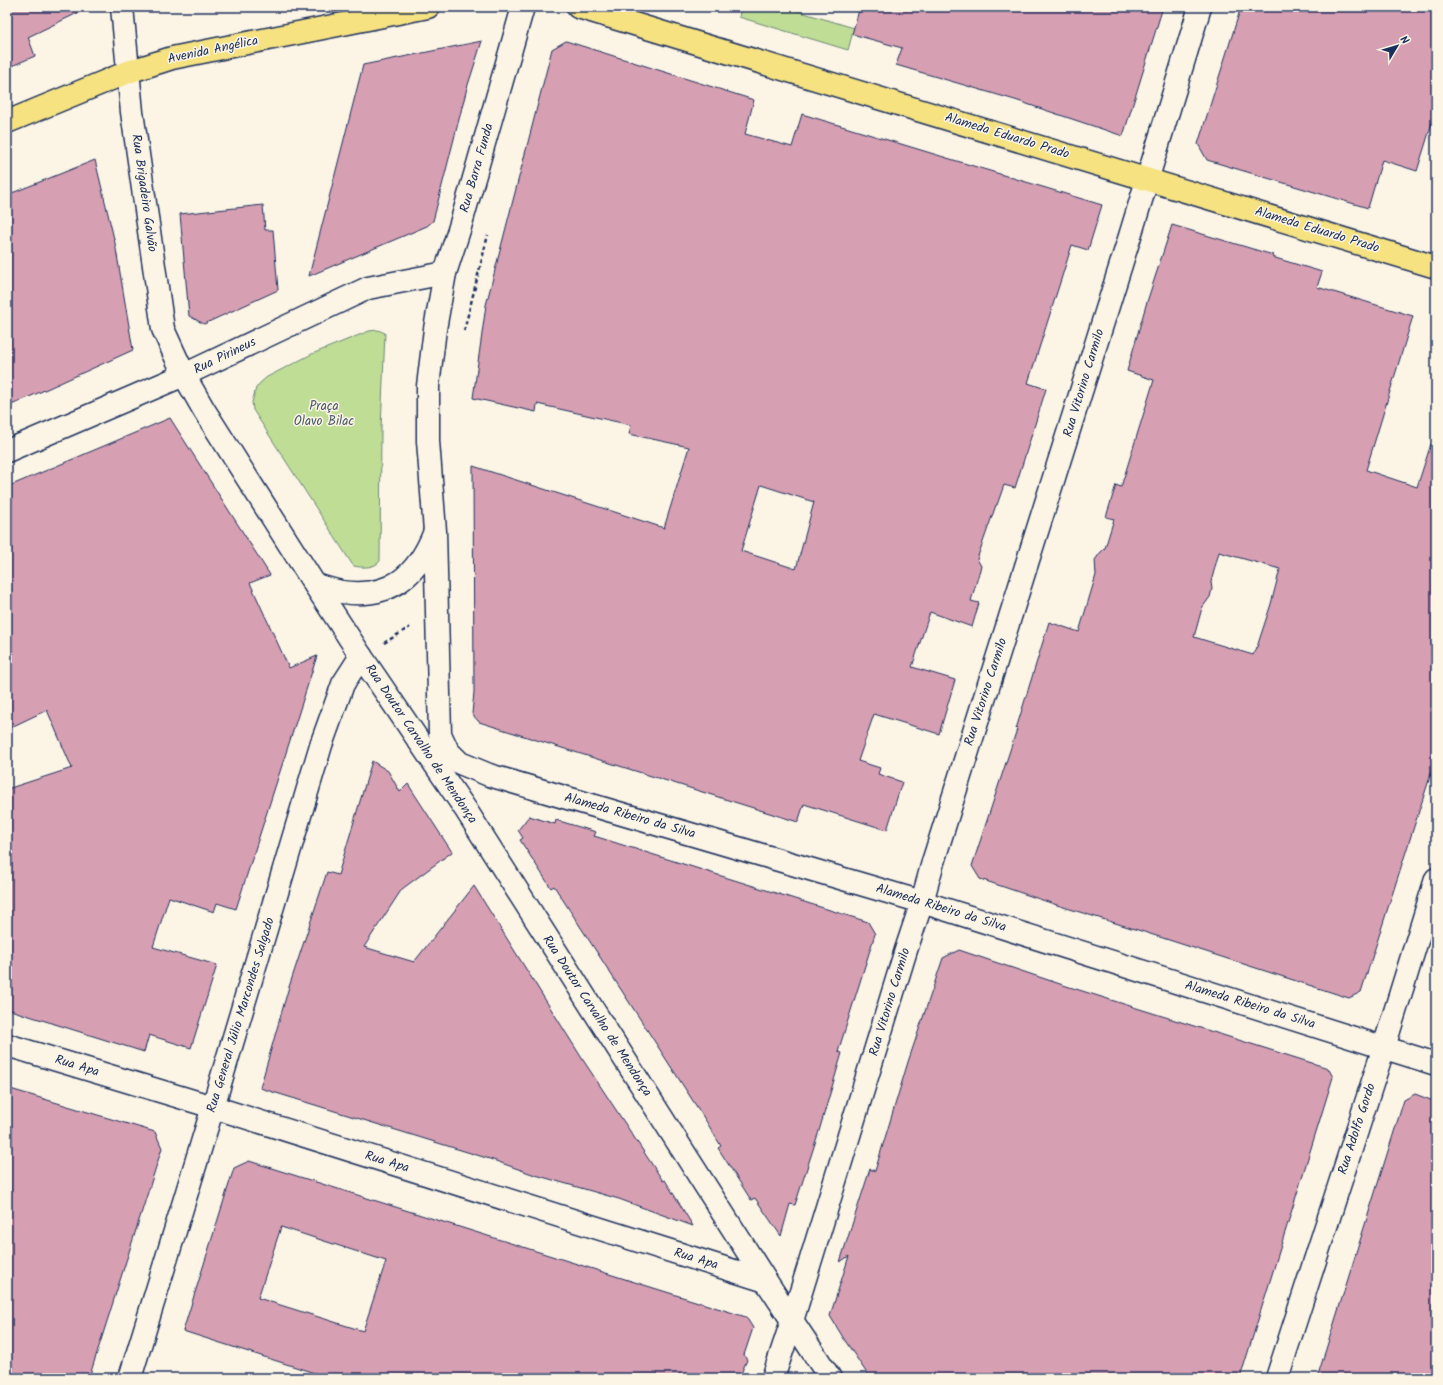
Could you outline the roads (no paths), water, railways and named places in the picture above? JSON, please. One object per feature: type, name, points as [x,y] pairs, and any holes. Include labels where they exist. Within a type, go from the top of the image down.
[{"type":"main road","name":"Avenida Angélica","points":[[7,122],[128,72],[172,58],[428,7]]},
{"type":"main road","name":"Alameda Eduardo Prado","points":[[578,7],[1436,267]]},
{"type":"street","name":"Rua Brigadeiro Galvão","points":[[122,7],[132,112],[163,330],[184,375]]},
{"type":"street","name":"Rua Barra Funda","points":[[435,531],[428,441],[428,386],[435,329],[446,273],[523,7]]},
{"type":"street","name":"Rua Vitorino Carmilo","points":[[773,1378],[922,902],[938,845],[1148,179],[1200,7]]},
{"type":"street","name":"Rua Pirineus","points":[[7,451],[184,375],[368,288],[446,273]]},
{"type":"street","points":[[184,375],[204,410],[361,656]]},
{"type":"street","points":[[315,585],[342,592],[368,593],[386,589],[403,579],[415,567],[426,552],[435,531]]},
{"type":"street","name":"Alameda Ribeiro da Silva","points":[[435,531],[440,734],[448,751],[460,763],[489,775],[922,902],[1436,1064]]},
{"type":"street","name":"Rua Doutor Carvalho de Mendonça","points":[[361,656],[466,810],[766,1281],[830,1378]]},
{"type":"street","name":"Rua General Júlio Marcondes Salgado","points":[[130,1378],[321,745],[343,684],[361,656]]},
{"type":"street","points":[[466,810],[463,793],[464,784],[472,778],[489,775]]},
{"type":"street","name":"Rua Adolfo Gordo","points":[[1277,1378],[1384,1047],[1436,879]]},
{"type":"street","name":"Rua Apa","points":[[7,1045],[213,1107],[766,1281]]},
{"type":"park label","name":"Praça Olavo Bilac","points":[[324,414]]}]
